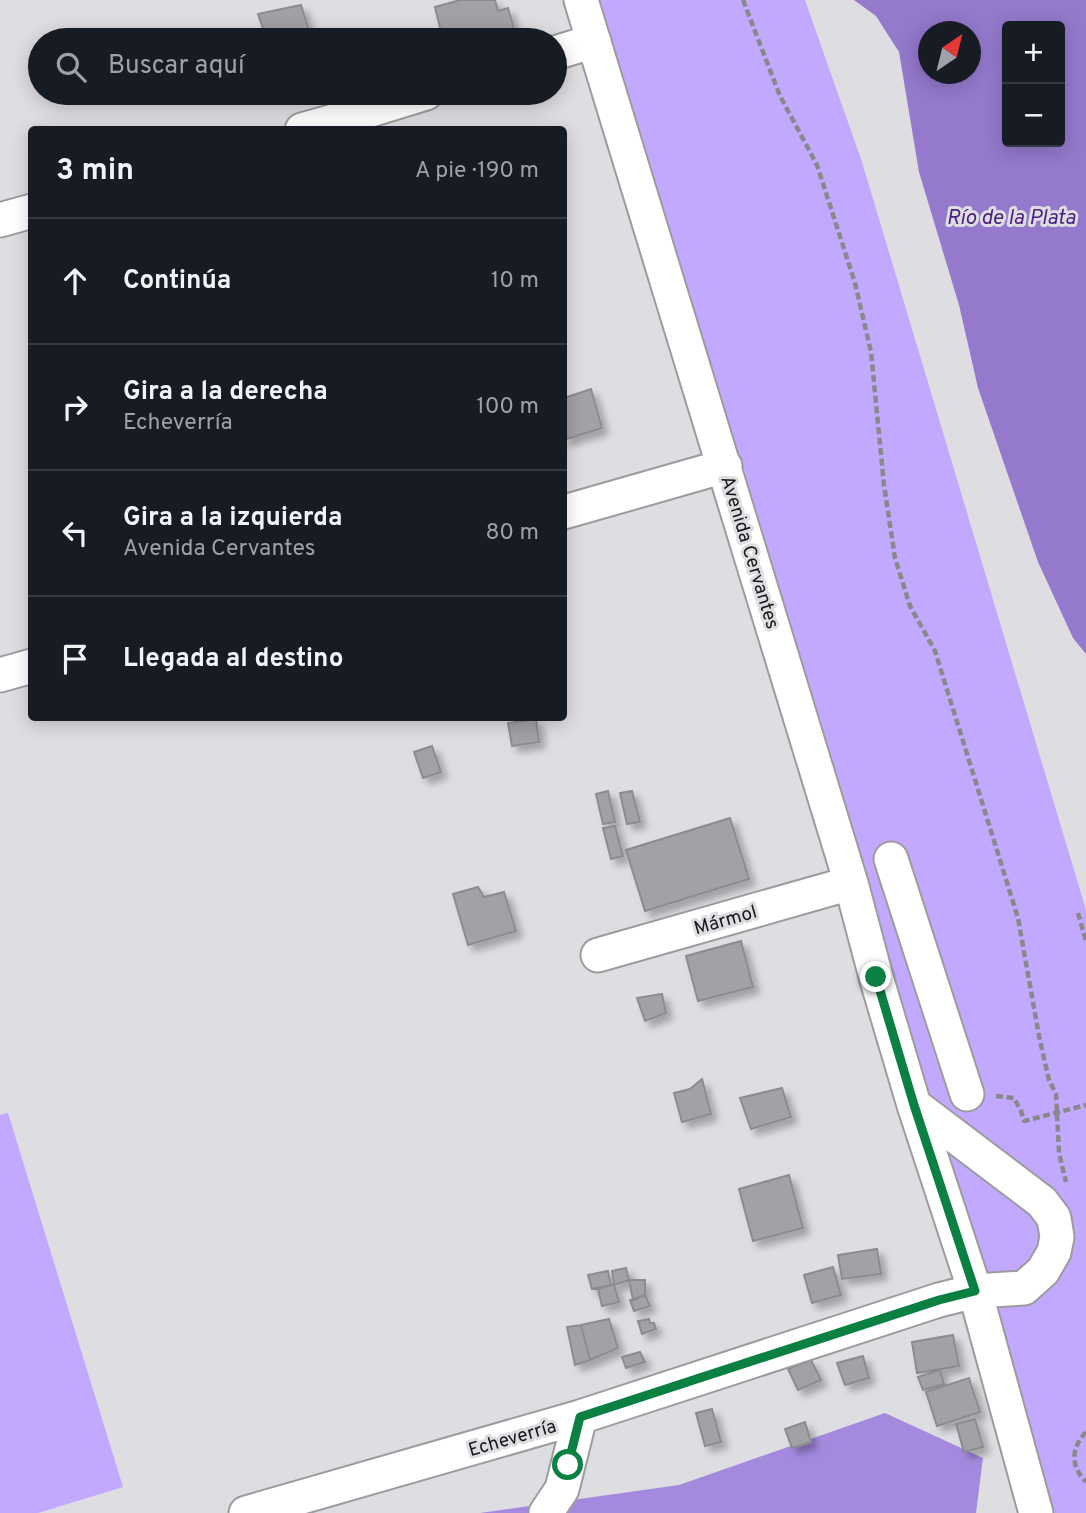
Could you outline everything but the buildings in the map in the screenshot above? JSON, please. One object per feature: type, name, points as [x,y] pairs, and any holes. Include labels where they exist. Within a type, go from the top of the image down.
[{"type":"street","name":"Avenida Cervantes","points":[[582,0],[851,883],[914,1105],[975,1291],[1036,1513]]},
{"type":"street","points":[[567,49],[594,41]]},
{"type":"street","points":[[316,126],[387,105]]},
{"type":"street","points":[[0,220],[28,212]]},
{"type":"street","points":[[567,511],[725,466]]},
{"type":"street","points":[[0,675],[28,667]]},
{"type":"street","points":[[891,859],[967,1094]]},
{"type":"street","name":"Mármol","points":[[598,954],[851,883]]},
{"type":"street","points":[[876,977],[924,961]]},
{"type":"street","points":[[914,1105],[1042,1202],[1054,1217],[1054,1252],[1043,1271],[1024,1288],[975,1291]]},
{"type":"street","name":"Echeverría","points":[[246,1513],[580,1417],[939,1300],[975,1291]]},
{"type":"street","points":[[546,1513],[562,1489],[580,1417]]},
{"type":"path","points":[[743,0],[780,96],[817,165],[855,283],[872,352],[884,485],[895,558],[911,606],[935,651],[1018,918],[1038,1036],[1049,1080],[1056,1094],[1059,1153],[1069,1191]]},
{"type":"path","points":[[1077,913],[1086,941]]},
{"type":"path","points":[[967,1094],[1014,1098],[1024,1121],[1086,1105]]},
{"type":"path","points":[[1086,1432],[1074,1451],[1077,1472],[1086,1482]]},
{"type":"shaded area","points":[[594,0],[805,0],[862,162],[1086,910],[1086,1513],[1051,1513]]},
{"type":"shaded area","points":[[8,1113],[123,1487],[38,1513],[0,1513],[0,1115]]},
{"type":"shaded area","points":[[885,1413],[983,1458],[976,1513],[480,1513],[679,1485]]},
{"type":"water","name":"Río de la Plata","points":[[854,0],[1086,0],[1086,654],[1073,638],[1038,562],[978,388],[959,305],[919,172],[899,52],[876,16]]},
{"type":"route","points":[[568,1465],[580,1417],[939,1300],[975,1291],[914,1105],[876,977]]}]
